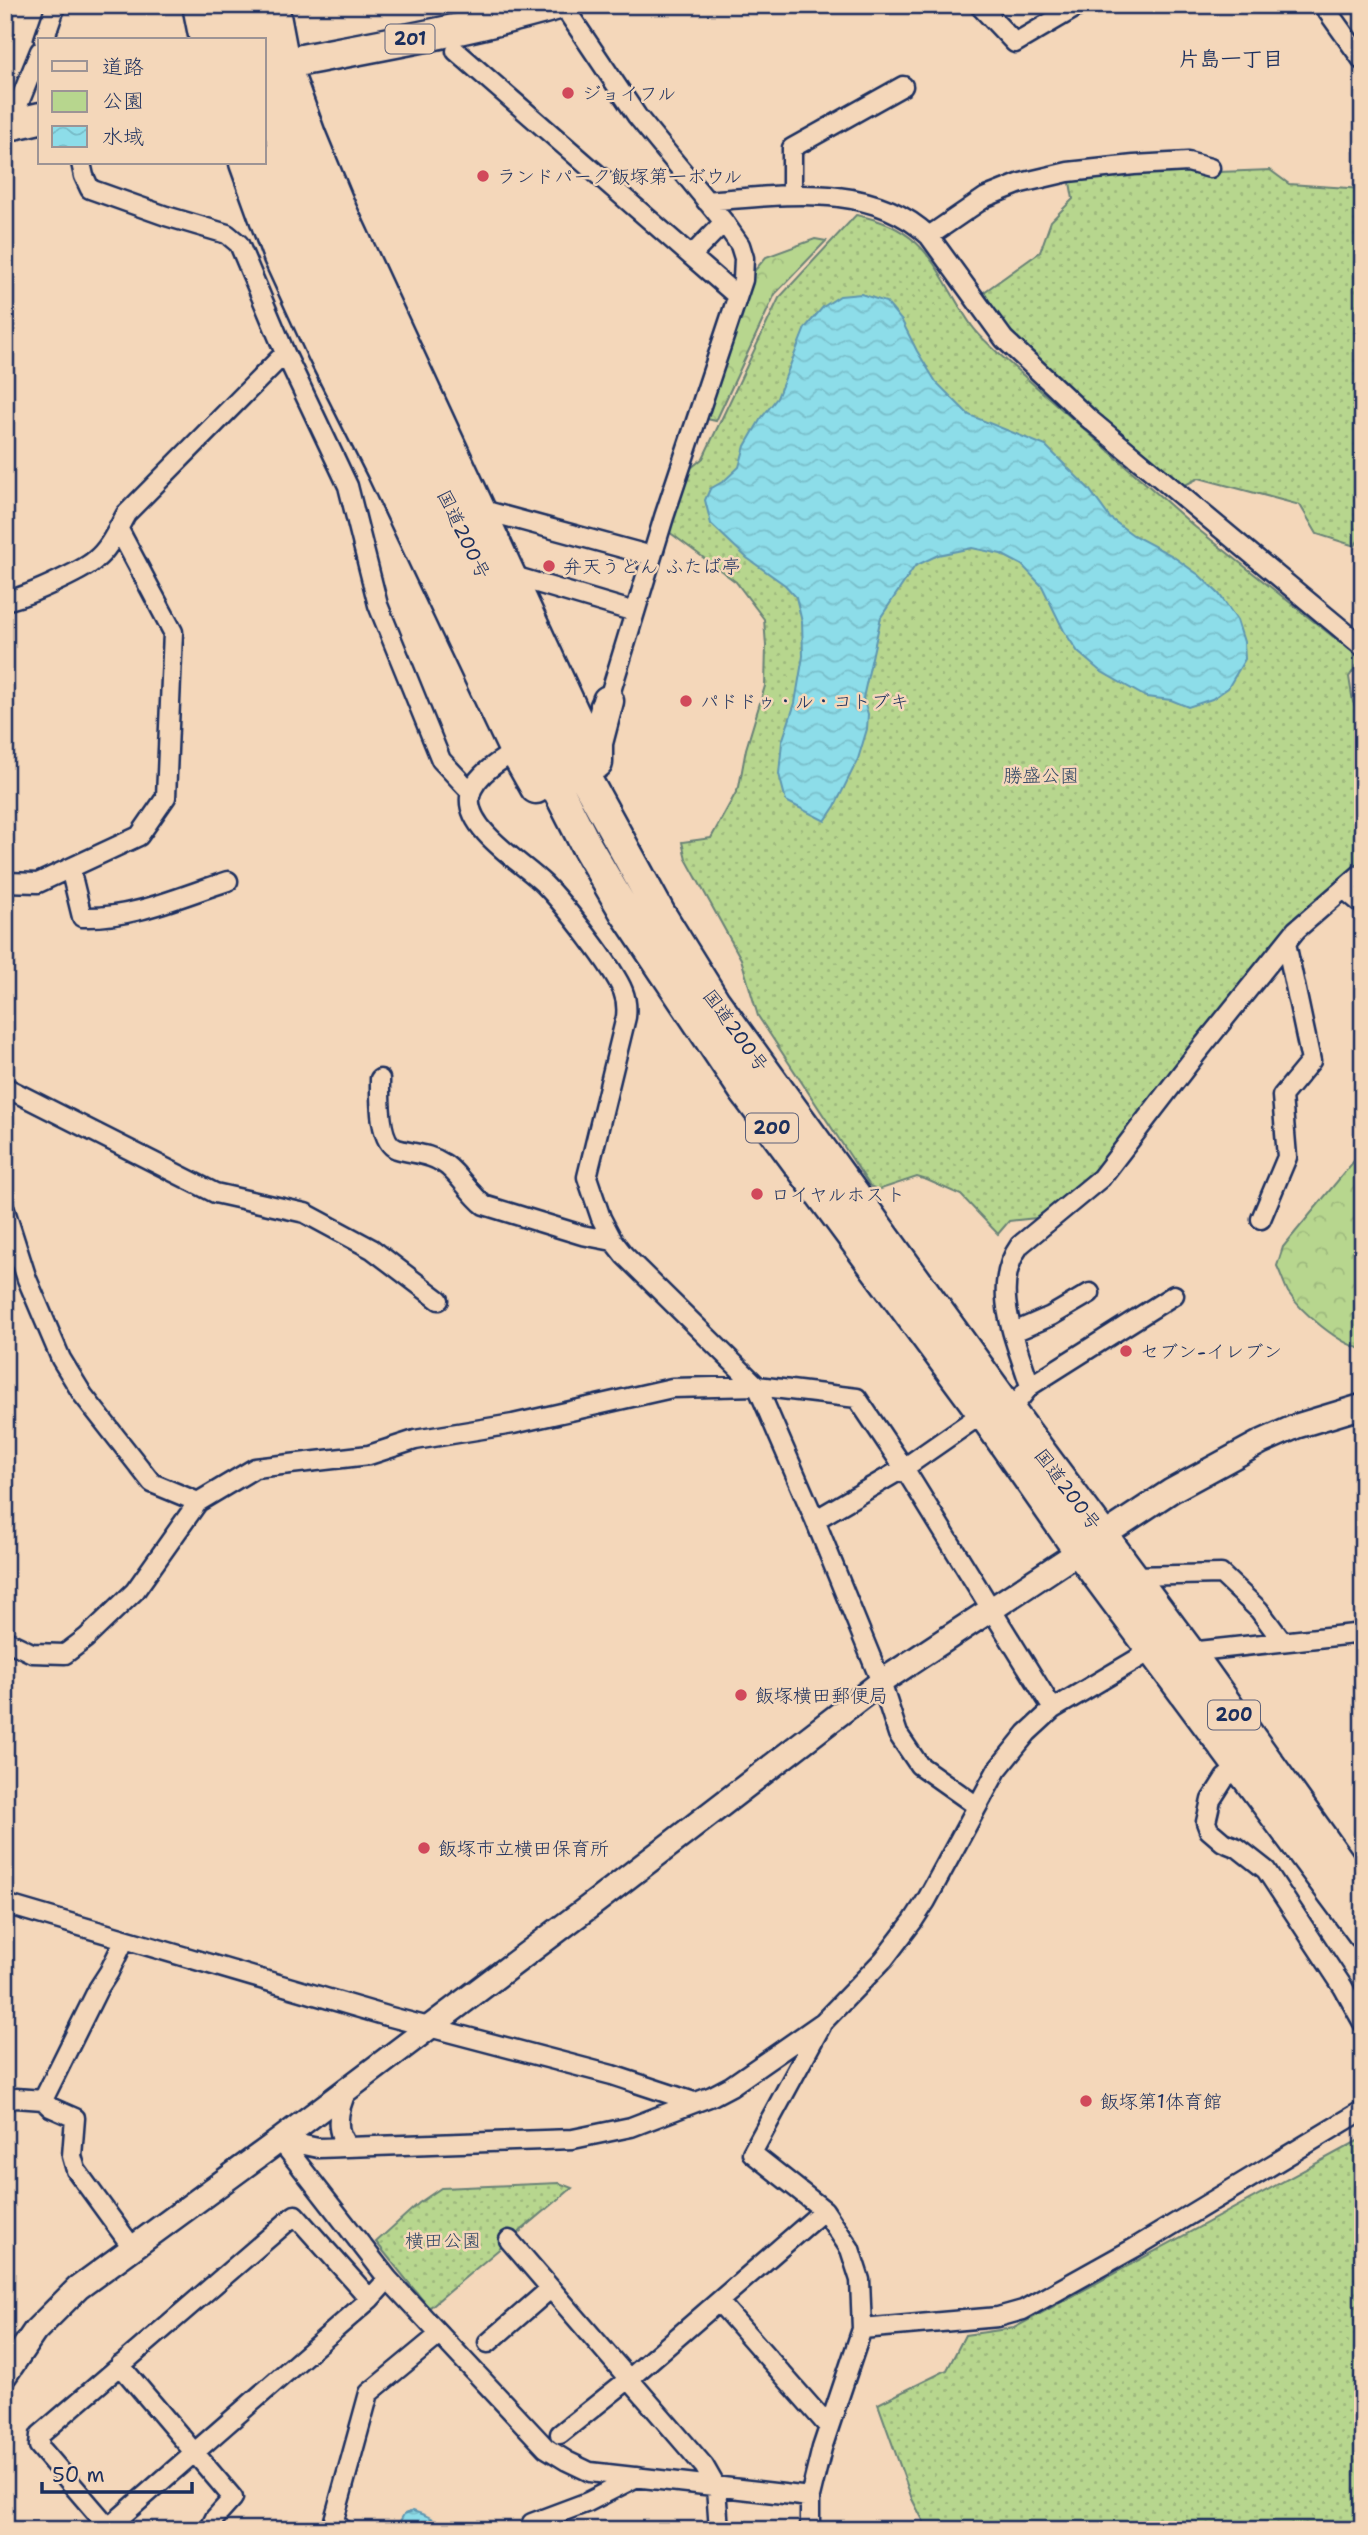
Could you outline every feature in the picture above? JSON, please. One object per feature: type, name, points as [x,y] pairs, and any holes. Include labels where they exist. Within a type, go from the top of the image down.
[{"type":"highway","points":[[198,5],[205,38]]},
{"type":"highway","points":[[221,5],[229,38]]},
{"type":"highway","points":[[247,5],[255,38]]},
{"type":"highway","points":[[273,5],[271,68],[310,135],[341,210],[510,575],[571,858],[630,950],[678,1013],[755,1080]]},
{"type":"highway","name":"201","points":[[271,68],[522,9],[555,5]]},
{"type":"highway","name":"国道200号","points":[[271,68],[281,136],[315,244]]},
{"type":"highway","points":[[8,126],[38,118]]},
{"type":"highway","name":"国道200号","points":[[266,162],[315,244],[546,734],[713,1001],[755,1080],[1092,1544],[1154,1649],[1363,1896]]},
{"type":"highway","points":[[245,164],[279,257],[324,355],[382,470],[546,734],[597,769],[689,942],[755,1080]]},
{"type":"highway","points":[[597,769],[597,743],[608,701]]},
{"type":"highway","name":"国道200号","points":[[1092,1544],[1133,1576],[1189,1651],[1249,1759],[1363,1933]]},
{"type":"street","points":[[45,38],[56,5]]},
{"type":"street","points":[[566,5],[570,16],[637,116],[740,245],[744,258],[743,280],[652,556],[608,701],[546,734],[482,776],[471,792],[471,808],[479,826],[547,887],[599,954],[622,988],[627,1003],[626,1017],[587,1177],[601,1218],[624,1255],[757,1386],[881,1682],[898,1734],[919,1765],[977,1806]]},
{"type":"street","points":[[979,5],[1015,43],[1080,5]]},
{"type":"street","points":[[1323,5],[1363,61]]},
{"type":"street","points":[[456,51],[737,296]]},
{"type":"street","points":[[8,126],[38,56]]},
{"type":"street","points":[[792,195],[792,148],[903,86]]},
{"type":"street","points":[[929,236],[986,197],[1032,180],[1068,172],[1134,165],[1188,162],[1210,168]]},
{"type":"street","points":[[81,164],[90,189],[227,234],[239,244],[285,353],[348,486],[377,605],[441,760],[471,792]]},
{"type":"street","points":[[706,201],[792,195],[852,198],[892,210],[914,222],[929,236],[1004,339],[1088,418],[1363,647]]},
{"type":"street","points":[[691,256],[724,222]]},
{"type":"street","points":[[5,600],[22,597],[94,561],[108,547],[126,514],[285,353]]},
{"type":"street","points":[[479,509],[652,556]]},
{"type":"street","points":[[5,882],[38,883],[139,835],[166,797],[173,632],[118,528]]},
{"type":"street","points":[[510,575],[635,612]]},
{"type":"street","points":[[70,868],[82,917],[101,918],[132,912],[228,881]]},
{"type":"street","points":[[1030,1386],[1006,1307],[1005,1275],[1010,1259],[1020,1245],[1101,1178],[1197,1052],[1296,930],[1363,872]]},
{"type":"street","points":[[1344,888],[1363,905]]},
{"type":"street","points":[[1261,1219],[1287,1157],[1282,1096],[1311,1061],[1286,943]]},
{"type":"street","points":[[380,1079],[380,1110],[388,1142],[395,1148],[424,1153],[446,1164],[471,1195],[484,1205],[582,1235],[613,1241]]},
{"type":"street","points":[[5,1087],[215,1193],[305,1213],[372,1249],[439,1300]]},
{"type":"street","points":[[5,1210],[27,1279],[61,1359],[83,1395],[152,1483],[198,1502]]},
{"type":"street","points":[[1014,1332],[1051,1316],[1090,1293]]},
{"type":"street","points":[[815,1520],[996,1412],[1030,1386],[1174,1295]]},
{"type":"street","points":[[5,1640],[32,1653],[65,1654],[86,1638],[135,1591],[198,1502],[255,1468],[369,1455],[415,1440],[513,1424],[672,1388],[757,1386],[857,1398],[992,1608],[1053,1710]]},
{"type":"street","points":[[7,2369],[35,2331],[78,2288],[430,2027],[881,1682],[1171,1492],[1261,1441],[1297,1426],[1363,1406]]},
{"type":"street","points":[[1133,1576],[1221,1574],[1259,1609],[1282,1641]]},
{"type":"street","points":[[1189,1651],[1363,1633]]},
{"type":"street","points":[[280,2140],[318,2148],[573,2139],[661,2118],[731,2086],[823,2022],[884,1959],[926,1901],[997,1770],[1027,1733],[1053,1710],[1154,1649]]},
{"type":"street","points":[[1249,1759],[1225,1778],[1211,1800],[1206,1822],[1209,1830],[1266,1870],[1343,1987],[1363,2023]]},
{"type":"street","points":[[5,1904],[387,2016],[612,2075],[694,2102]]},
{"type":"street","points":[[43,2100],[125,1939]]},
{"type":"street","points":[[810,2530],[810,2497],[828,2426],[862,2329],[860,2280],[850,2249],[824,2210],[752,2153],[823,2022]]},
{"type":"street","points":[[348,2088],[338,2117],[341,2138],[349,2147]]},
{"type":"street","points":[[5,2101],[16,2098],[43,2100],[50,2107],[75,2118],[72,2156],[76,2170],[132,2247]]},
{"type":"street","points":[[862,2329],[998,2316],[1023,2310],[1136,2247],[1363,2110]]},
{"type":"street","points":[[280,2140],[388,2279],[546,2448],[590,2472],[810,2497]]},
{"type":"street","points":[[560,2434],[629,2379],[824,2210]]},
{"type":"street","points":[[370,2299],[295,2215],[40,2435],[38,2446],[110,2528],[370,2299],[388,2279]]},
{"type":"street","points":[[509,2240],[704,2466],[716,2487],[719,2530]]},
{"type":"street","points":[[488,2343],[550,2289]]},
{"type":"street","points":[[719,2302],[828,2426]]},
{"type":"street","points":[[342,2530],[334,2520],[369,2393],[439,2335]]},
{"type":"street","points":[[120,2365],[233,2498],[215,2518],[209,2530]]},
{"type":"street","points":[[532,2530],[532,2523],[588,2502],[637,2477]]},
{"type":"green space","points":[[1170,170],[1193,173],[1270,170],[1289,184],[1363,189],[1363,532],[1355,546],[1317,534],[1300,505],[1199,478],[1179,488],[1002,324],[984,292],[1040,252],[1051,221],[1073,199],[1069,177]]},
{"type":"green space","name":"勝盛公園","points":[[856,215],[881,222],[915,242],[939,271],[972,326],[998,353],[1195,527],[1361,659],[1349,677],[1353,702],[1363,725],[1363,862],[1330,893],[1093,1177],[1036,1218],[1009,1221],[998,1234],[961,1195],[927,1180],[917,1177],[878,1190],[870,1186],[758,1016],[741,959],[686,859],[682,842],[711,838],[739,787],[746,749],[765,686],[766,646],[764,619],[736,582],[669,532],[691,468],[703,458],[779,298]]},
{"type":"green space","points":[[815,239],[826,241],[775,294],[716,421],[707,419],[755,270],[766,257]]},
{"type":"green space","points":[[1363,1150],[1363,1349],[1343,1341],[1302,1309],[1288,1292],[1277,1266],[1283,1247]]},
{"type":"green space","points":[[1363,2138],[1363,2530],[928,2530],[912,2499],[878,2404],[947,2370],[965,2335],[1014,2328]]},
{"type":"green space","name":"横田公園","points":[[559,2183],[572,2188],[429,2308],[376,2242],[419,2203],[441,2188]]},
{"type":"water","points":[[861,294],[886,302],[902,321],[936,382],[969,415],[1046,446],[1089,489],[1110,518],[1133,535],[1171,555],[1199,575],[1219,594],[1237,620],[1244,642],[1245,659],[1228,688],[1212,699],[1188,707],[1171,700],[1146,697],[1100,671],[1078,652],[1064,631],[1042,586],[1022,565],[1001,554],[972,548],[938,555],[915,566],[881,617],[863,698],[868,714],[867,729],[858,759],[835,806],[825,821],[786,801],[779,774],[782,742],[795,703],[803,656],[802,622],[796,597],[785,585],[747,558],[711,524],[705,500],[710,489],[739,467],[745,446],[777,398],[805,328],[823,307],[840,296]]},
{"type":"water","points":[[413,2511],[433,2519],[440,2530],[395,2530],[404,2514]]},
{"type":"place","name":"ジョイフル","points":[[568,93]]},
{"type":"place","name":"ランドパーク飯塚第一ボウル","points":[[483,176]]},
{"type":"place","name":"弁天うどん ふたば亭","points":[[549,566]]},
{"type":"place","name":"パドドゥ・ル・コトブキ","points":[[686,701]]},
{"type":"place","name":"ロイヤルホスト","points":[[757,1194]]},
{"type":"place","name":"セブン-イレブン","points":[[1126,1351]]},
{"type":"place","name":"飯塚横田郵便局","points":[[741,1695]]},
{"type":"place","name":"飯塚市立横田保育所","points":[[424,1848]]},
{"type":"place","name":"飯塚第1体育館","points":[[1086,2101]]},
{"type":"district","name":"片島一丁目","points":[[1231,59]]}]
